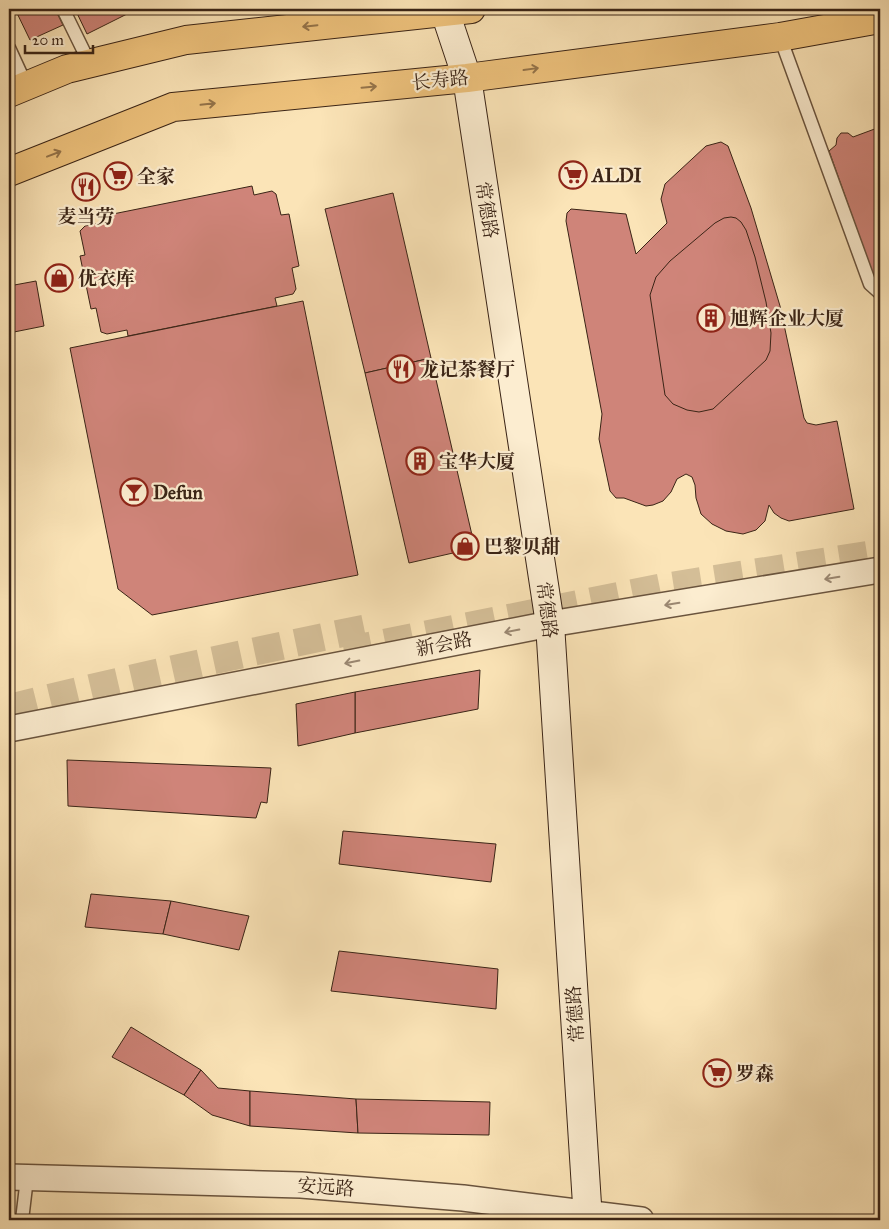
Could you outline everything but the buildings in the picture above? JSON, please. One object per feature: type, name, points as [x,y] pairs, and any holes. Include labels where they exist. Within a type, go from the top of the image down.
[{"type":"main road","points":[[18,89],[67,69],[186,40],[453,10]]},
{"type":"main road","name":"常德路","points":[[453,10],[467,78],[550,624],[588,1216]]},
{"type":"main road","name":"长寿路","points":[[9,172],[173,108],[467,78],[780,37],[880,19]]},
{"type":"street","name":"新会路","points":[[9,729],[550,624],[880,570]]},
{"type":"street","name":"安远路","points":[[18,1178],[301,1185],[453,1197],[588,1216],[641,1220]]},
{"type":"lane","points":[[64,11],[90,64]]},
{"type":"lane","points":[[780,37],[870,284],[880,293]]},
{"type":"lane","points":[[9,48],[18,89]]},
{"type":"lane","points":[[18,1178],[22,1220]]},
{"type":"tunnel","points":[[344,651],[664,587],[880,553]]},
{"type":"tunnel","points":[[9,708],[99,686],[372,627]]},
{"type":"place","name":"ALDI","points":[[573,175]]},
{"type":"place","name":"全家","points":[[118,176]]},
{"type":"place","name":"麦当劳","points":[[86,187]]},
{"type":"place","name":"优衣库","points":[[59,278]]},
{"type":"place","name":"旭辉企业大厦","points":[[711,318]]},
{"type":"place","name":"龙记茶餐厅","points":[[401,369]]},
{"type":"place","name":"宝华大厦","points":[[420,461]]},
{"type":"place","name":"Defun","points":[[134,492]]},
{"type":"place","name":"巴黎贝甜","points":[[465,546]]},
{"type":"place","name":"罗森","points":[[717,1073]]}]
